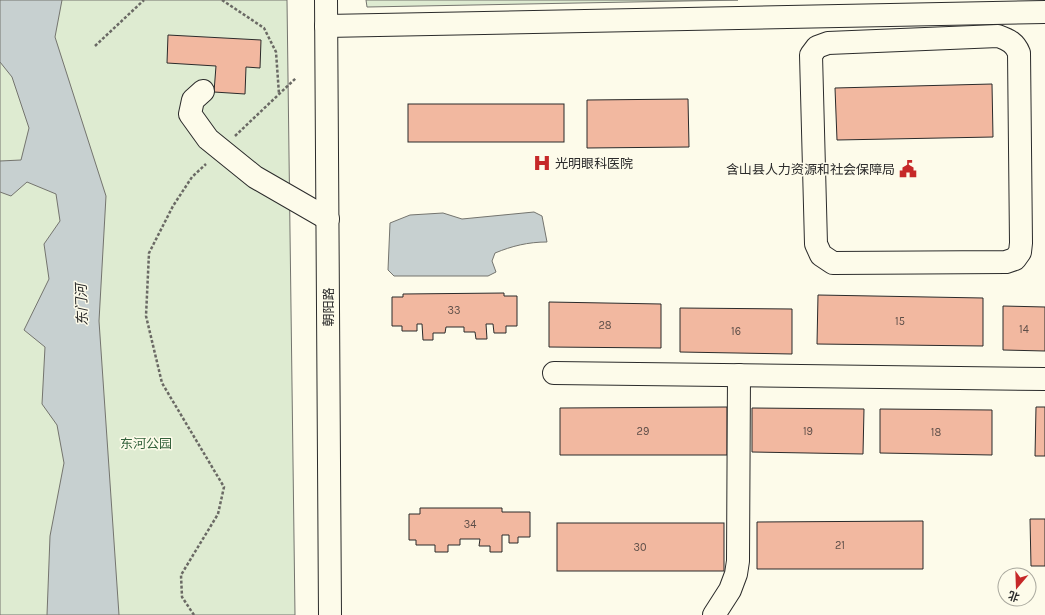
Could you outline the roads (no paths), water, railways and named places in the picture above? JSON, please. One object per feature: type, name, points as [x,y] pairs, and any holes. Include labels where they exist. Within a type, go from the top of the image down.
[{"type":"street","name":"朝阳路","points":[[326,0],[330,615]]},
{"type":"street","points":[[326,26],[1045,12]]},
{"type":"street","points":[[922,14],[923,39]]},
{"type":"street","points":[[998,36],[1007,39],[1015,45],[1020,53],[1020,252],[1015,260],[1006,262],[834,263],[821,255],[816,244],[811,55],[817,47],[828,43],[923,39],[998,36]]},
{"type":"street","points":[[203,90],[193,100],[190,114],[208,139],[255,177],[328,219]]},
{"type":"street","points":[[554,373],[1045,378]]},
{"type":"street","points":[[714,615],[730,590],[736,574],[738,561],[739,375]]},
{"type":"water","name":"东门河","points":[[0,0],[62,0],[55,37],[106,196],[99,321],[119,615],[47,615],[50,536],[64,463],[57,425],[42,404],[45,347],[24,330],[49,279],[44,244],[60,221],[56,194],[27,182],[11,196],[0,192],[0,161],[21,160],[29,128],[12,77],[0,62]]},
{"type":"water","points":[[534,212],[542,216],[547,242],[520,245],[495,253],[492,261],[496,272],[488,276],[394,276],[388,270],[390,223],[410,215],[443,213],[462,219]]},
{"type":"place","name":"光明眼科医院","points":[[542,163]]},
{"type":"place","name":"含山县人力资源和社会保障局","points":[[908,169]]},
{"type":"park label","name":"东河公园","points":[[146,443]]}]
